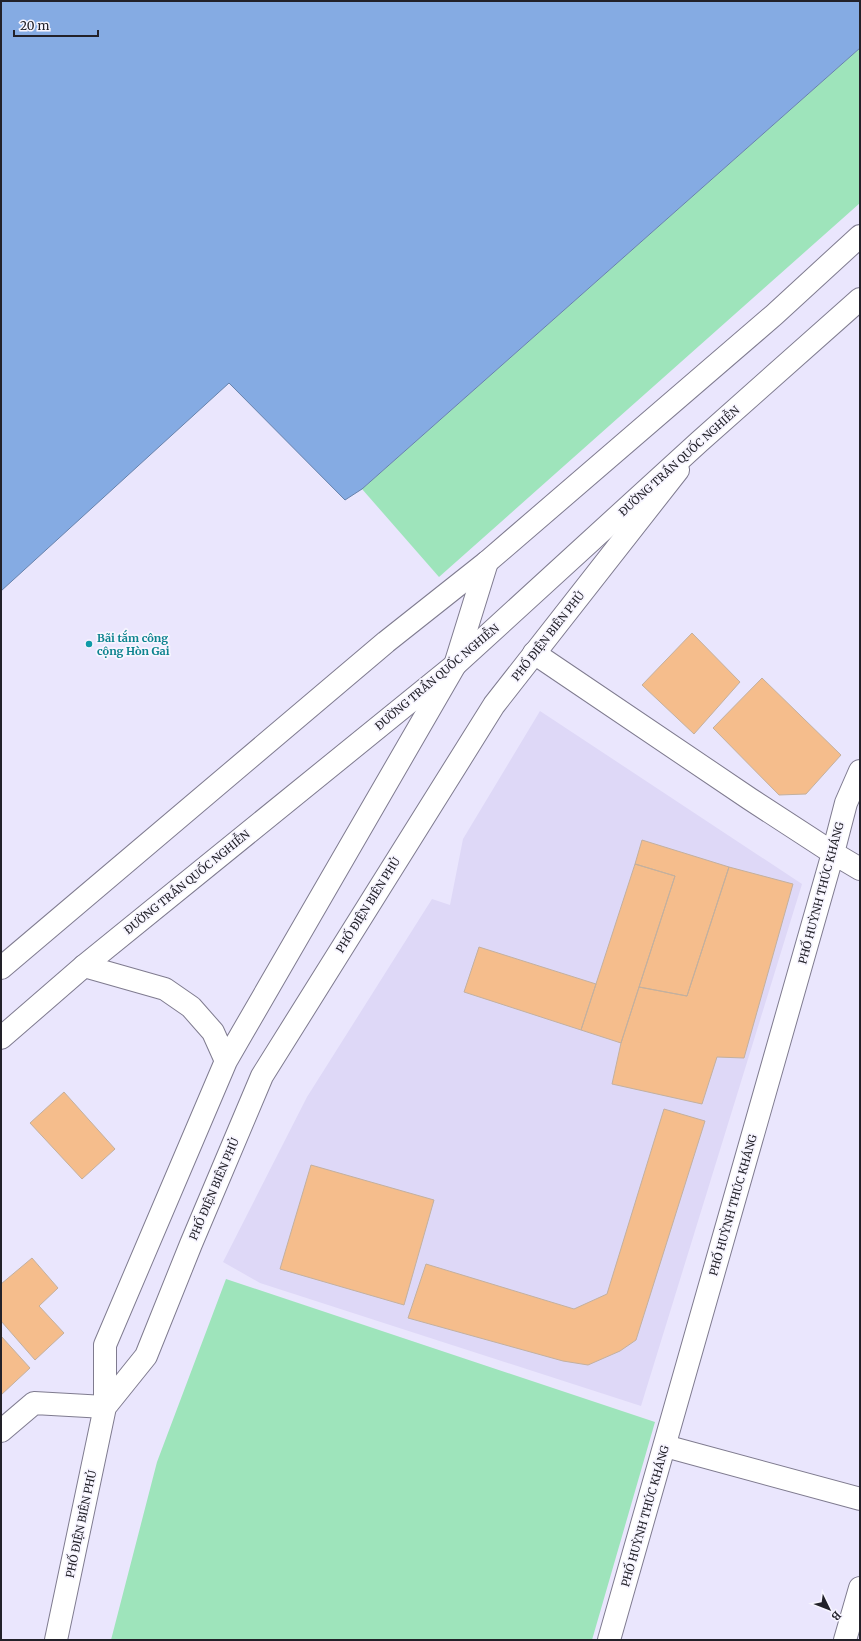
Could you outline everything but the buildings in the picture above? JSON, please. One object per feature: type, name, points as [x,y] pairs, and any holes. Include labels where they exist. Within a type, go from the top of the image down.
[{"type":"street","points":[[1,968],[386,642],[486,562],[774,315],[860,236]]},
{"type":"street","name":"ĐƯỜNG TRẦN QUỐC NGHIỄN","points":[[1,1038],[84,966],[455,665],[699,442],[860,300]]},
{"type":"street","name":"PHỐ ĐIỆN BIÊN PHỦ","points":[[106,1407],[146,1356],[191,1244],[262,1076],[494,705],[699,442]]},
{"type":"street","points":[[455,665],[486,562]]},
{"type":"street","points":[[534,653],[833,853],[860,869]]},
{"type":"street","name":"PHỐ ĐIỆN BIÊN PHỦ","points":[[56,1640],[106,1407],[105,1345],[226,1061],[455,665]]},
{"type":"street","name":"PHỐ HUỲNH THÚC KHÁNG","points":[[609,1640],[846,803],[860,771]]},
{"type":"street","points":[[84,966],[165,989],[191,1007],[213,1032],[226,1061]]},
{"type":"street","points":[[1,1430],[34,1403],[106,1407]]},
{"type":"street","points":[[665,1446],[860,1499]]},
{"type":"street","points":[[845,1640],[860,1588]]},
{"type":"shaded area","points":[[540,711],[802,884],[641,1406],[260,1283],[223,1262],[307,1097],[432,899],[450,905],[463,839]]},
{"type":"green space","points":[[860,48],[860,203],[439,577],[362,489]]},
{"type":"green space","points":[[226,1279],[655,1422],[592,1640],[111,1640],[157,1462]]},
{"type":"water","points":[[1,1],[860,1],[860,48],[362,489],[345,500],[229,383],[1,591]]},
{"type":"place","name":"Bãi tắm công cộng Hòn Gai","points":[[89,644]]}]
